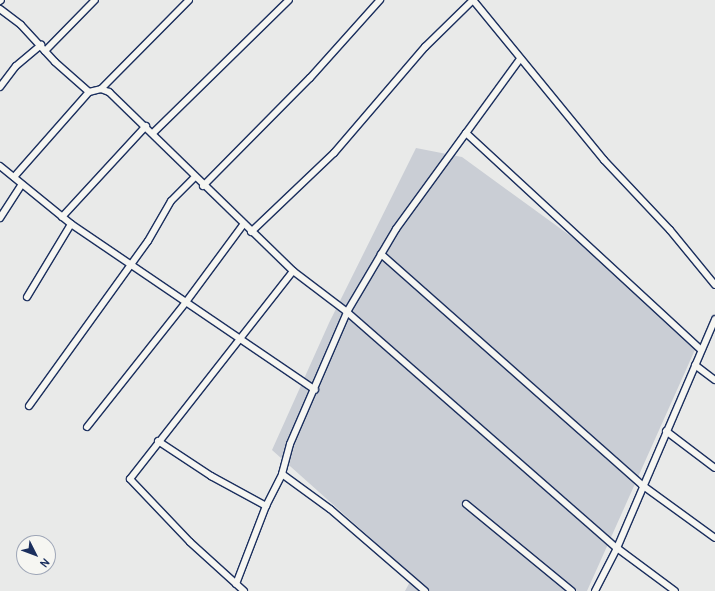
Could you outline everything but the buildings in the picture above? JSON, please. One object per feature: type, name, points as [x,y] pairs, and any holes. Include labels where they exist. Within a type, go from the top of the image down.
[{"type":"street","points":[[0,87],[16,66],[43,48],[95,0]]},
{"type":"street","points":[[14,177],[89,92],[101,89],[190,0]]},
{"type":"street","points":[[153,134],[289,0]]},
{"type":"street","points":[[203,186],[310,78],[380,0]]},
{"type":"street","points":[[251,232],[334,153],[425,47],[473,0],[604,160],[670,230],[715,285]]},
{"type":"street","points":[[0,9],[89,92]]},
{"type":"street","points":[[236,584],[266,506],[282,474],[290,444],[315,390],[347,312],[396,229],[520,59]]},
{"type":"street","points":[[101,89],[110,92],[146,126],[203,186],[293,271],[347,312],[617,548],[675,591]]},
{"type":"street","points":[[62,217],[146,126]]},
{"type":"street","points":[[466,133],[701,350]]},
{"type":"street","points":[[0,166],[71,224],[315,390]]},
{"type":"street","points":[[29,406],[148,241],[172,201],[195,177]]},
{"type":"street","points":[[0,218],[22,184]]},
{"type":"street","points":[[27,297],[71,224]]},
{"type":"street","points":[[87,427],[186,302],[243,225]]},
{"type":"street","points":[[381,254],[642,485],[715,538]]},
{"type":"street","points":[[244,591],[190,542],[130,479],[158,441],[293,271]]},
{"type":"street","points":[[595,591],[617,548],[642,485],[715,319]]},
{"type":"street","points":[[695,365],[715,380]]},
{"type":"street","points":[[666,431],[715,468]]},
{"type":"street","points":[[158,441],[211,476],[266,506]]},
{"type":"street","points":[[282,474],[330,509],[425,591]]},
{"type":"street","points":[[466,504],[572,591]]},
{"type":"shaded area","points":[[416,148],[462,157],[601,258],[698,343],[587,591],[405,591],[413,576],[272,450],[329,323]]}]
